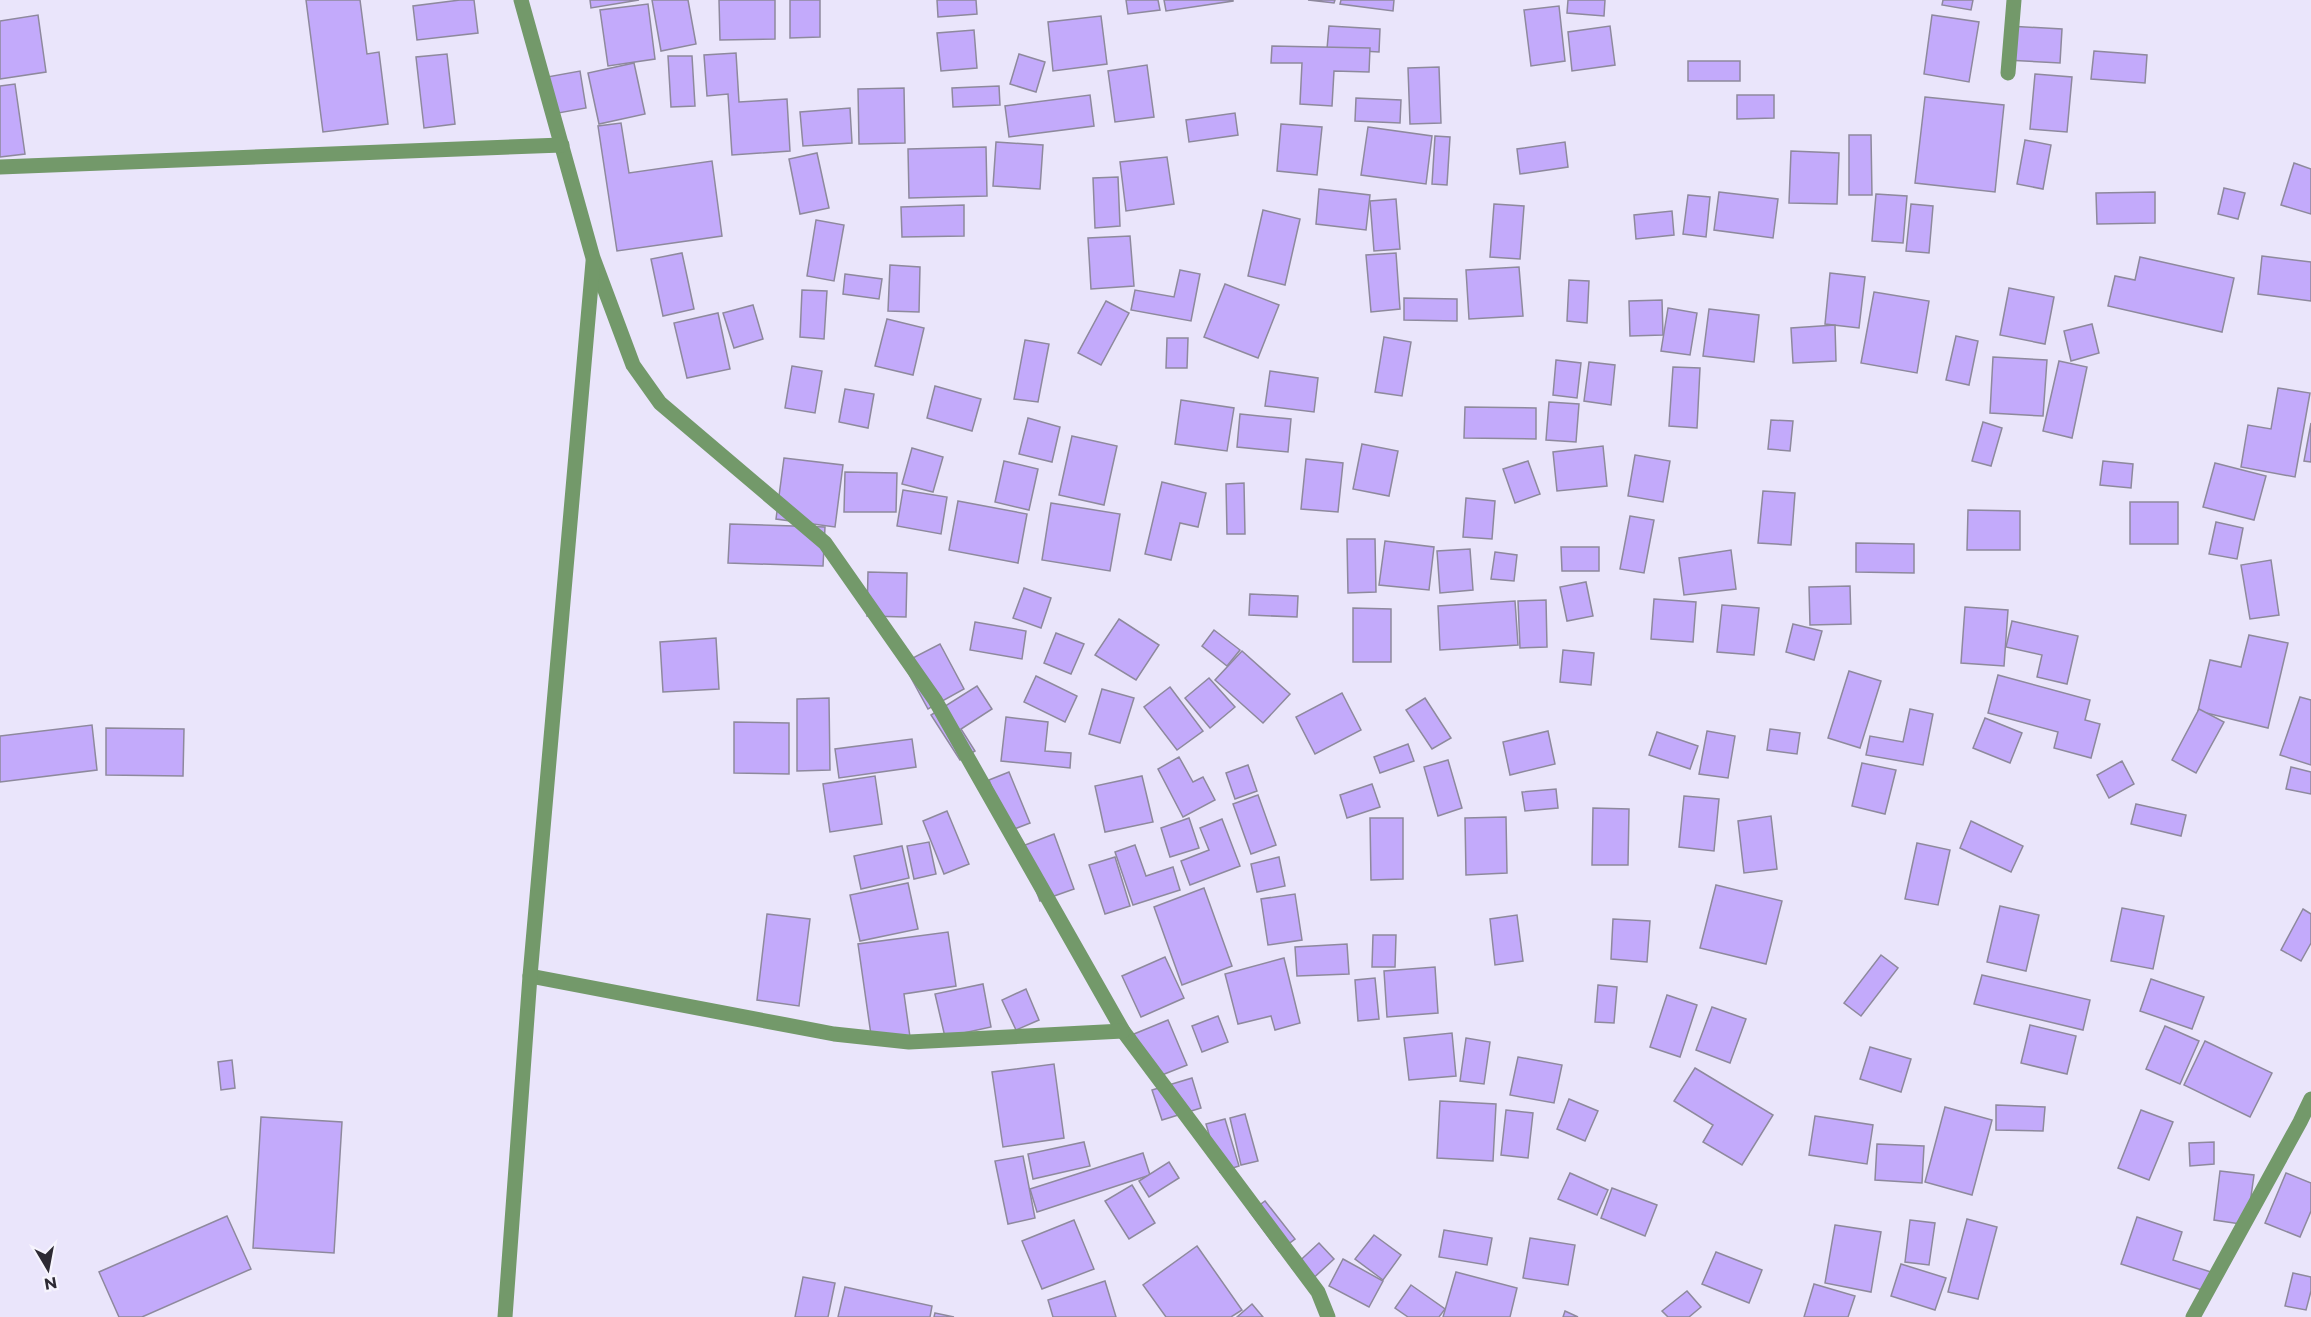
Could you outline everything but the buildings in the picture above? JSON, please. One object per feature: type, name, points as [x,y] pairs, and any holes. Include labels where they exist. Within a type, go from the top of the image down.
[{"type":"street","points":[[521,0],[593,258],[633,365],[660,403],[825,543],[935,700],[1123,1031],[1318,1292],[1328,1317]]},
{"type":"street","points":[[2008,73],[2014,0]]},
{"type":"street","points":[[0,167],[562,145]]},
{"type":"street","points":[[505,1317],[530,976],[593,258]]},
{"type":"street","points":[[530,976],[834,1034],[909,1042],[1123,1031]]},
{"type":"street","points":[[2193,1317],[2311,1099]]}]
